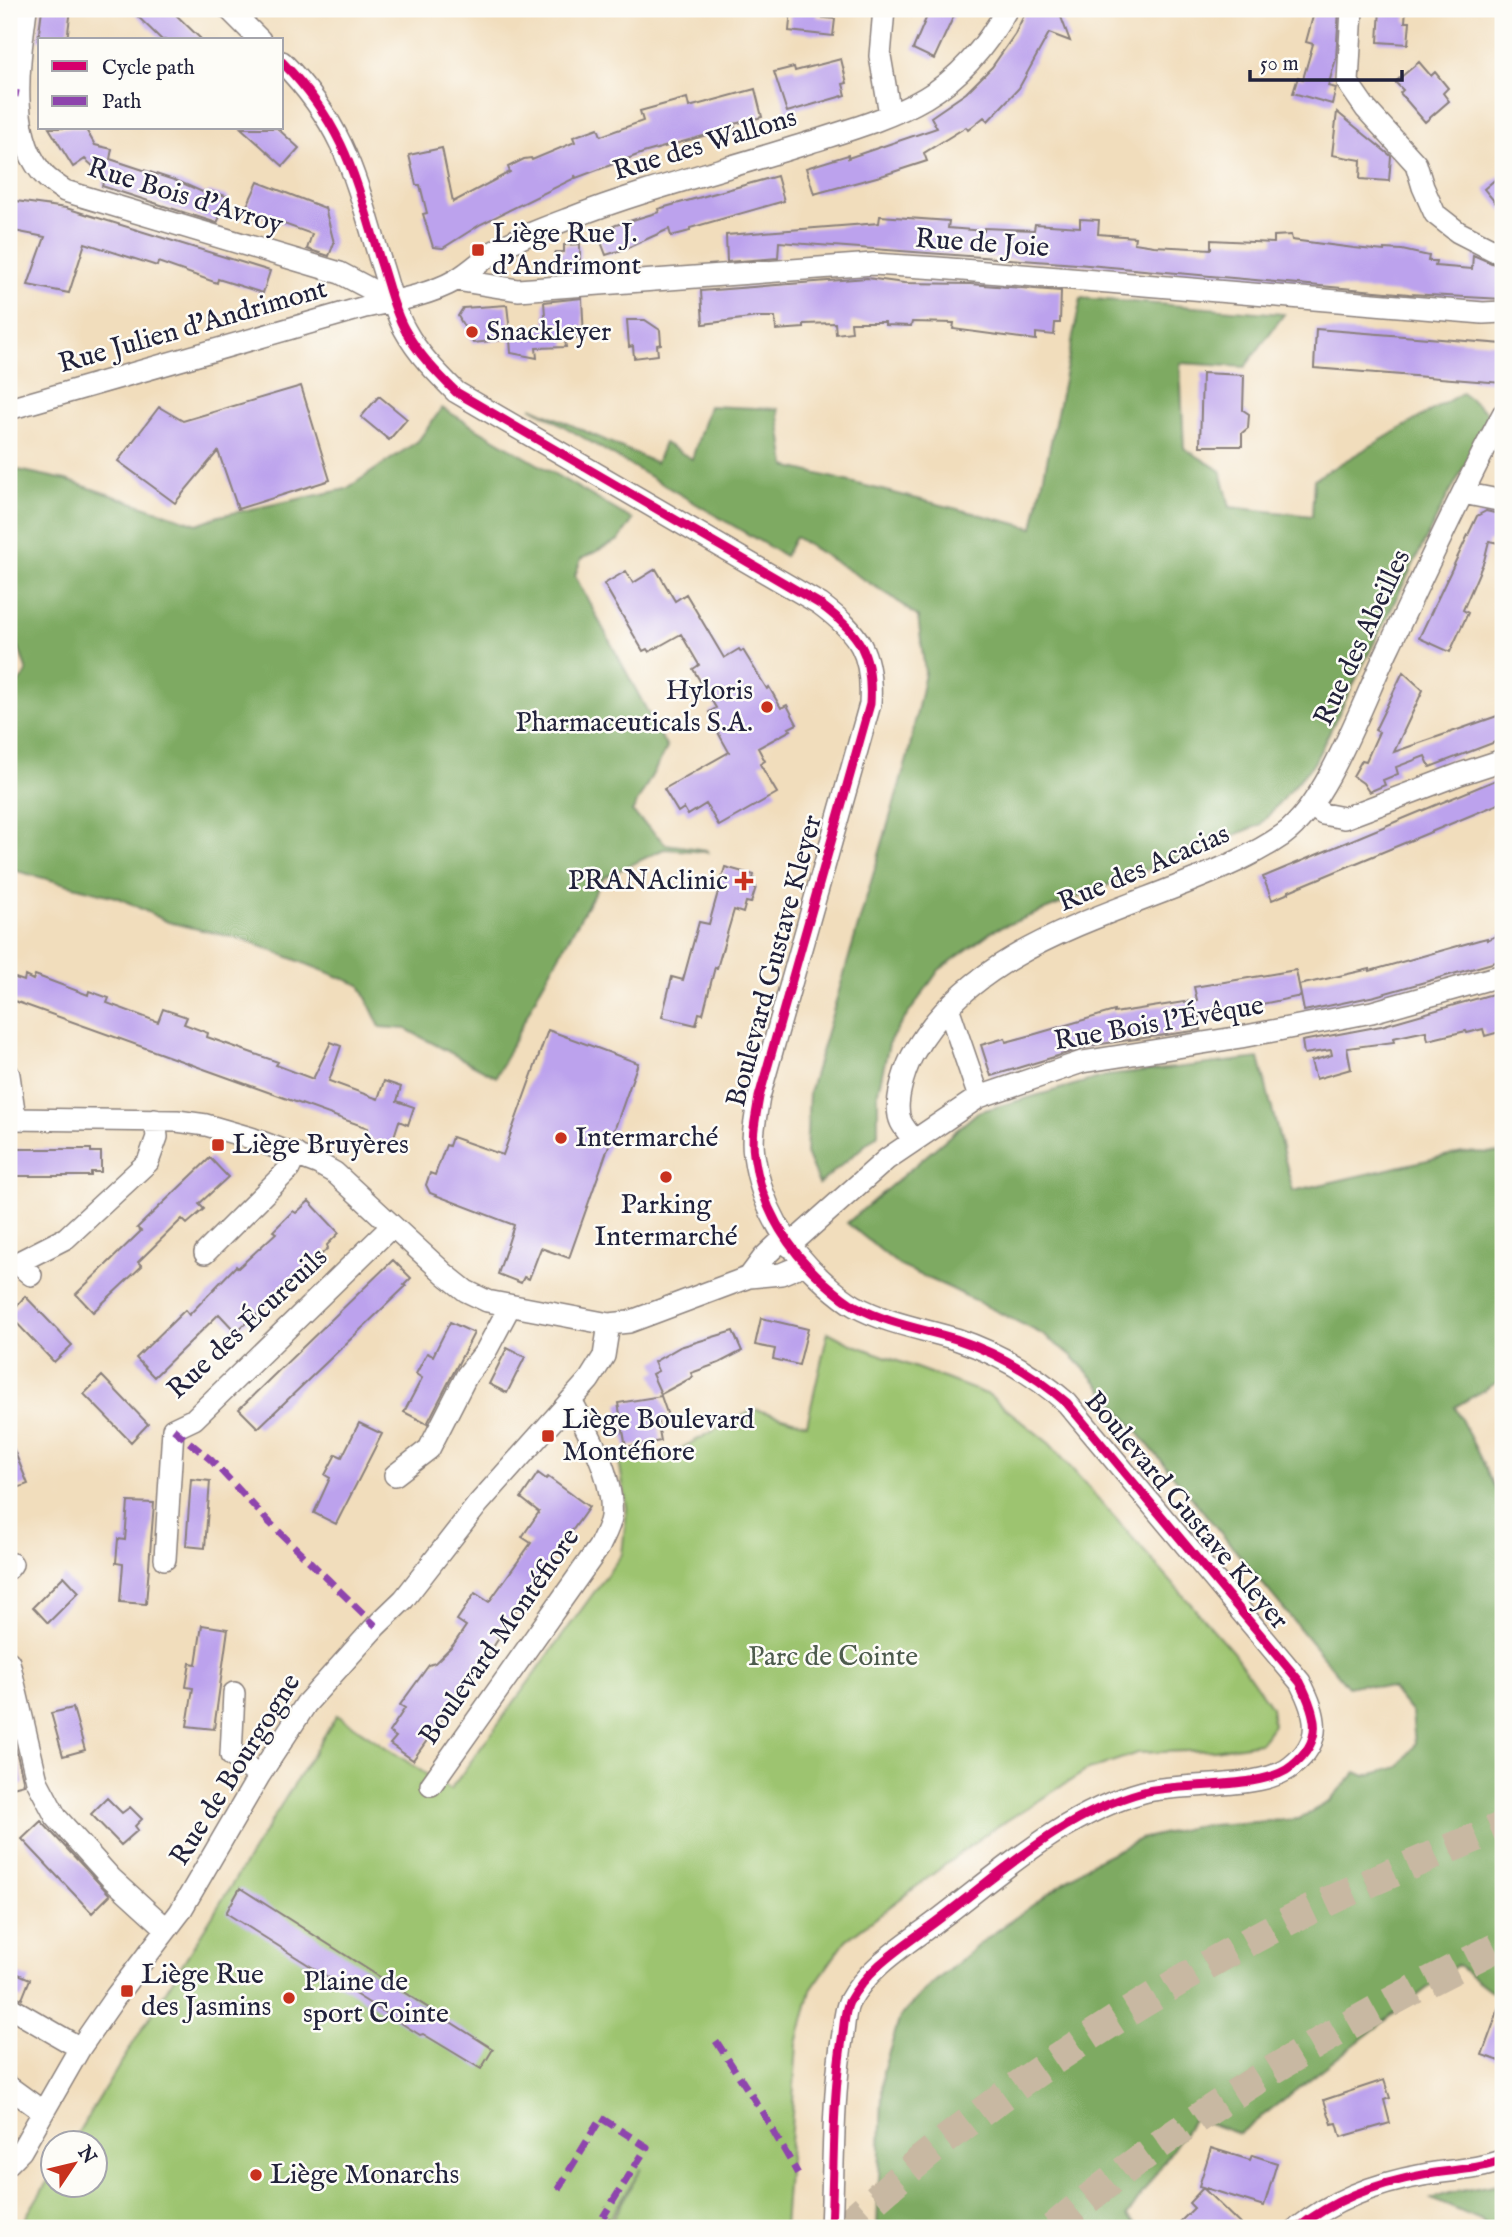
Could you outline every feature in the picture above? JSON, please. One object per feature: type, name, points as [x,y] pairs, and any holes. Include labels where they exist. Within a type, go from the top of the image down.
[{"type":"street","name":"Rue Bois d'Avroy","points":[[26,9],[14,93],[32,157],[46,177],[65,191],[340,273],[393,301]]},
{"type":"street","points":[[229,9],[258,38]]},
{"type":"street","points":[[884,9],[880,56],[890,114]]},
{"type":"street","name":"Rue des Wallons","points":[[393,301],[456,280],[496,251],[567,219],[639,194],[828,137],[925,98],[963,69],[978,53],[1007,9]]},
{"type":"street","points":[[1352,9],[1349,83],[1366,109],[1416,164],[1435,214],[1458,232],[1503,255]]},
{"type":"street","name":"Boulevard Gustave Kleyer","points":[[284,64],[305,85],[342,143],[357,178],[393,301],[404,329],[430,366],[456,392],[820,604],[847,624],[866,654],[871,680],[870,704],[764,1072],[757,1108],[753,1153],[761,1190],[787,1242],[805,1264],[853,1305],[883,1318],[960,1340],[1011,1362],[1042,1381],[1067,1403],[1300,1682],[1312,1706],[1316,1726],[1309,1750],[1290,1768],[1265,1780],[1186,1785],[1142,1793],[1085,1815],[1034,1847],[873,1970],[848,2004],[839,2054],[831,2228]]},
{"type":"street","name":"Rue de Joie","points":[[456,280],[518,290],[873,264],[1483,313],[1503,312]]},
{"type":"street","name":"Rue Julien d'Andrimont","points":[[9,409],[393,301]]},
{"type":"street","name":"Rue des Abeilles","points":[[1311,806],[1339,754],[1503,414]]},
{"type":"street","points":[[1464,493],[1503,501]]},
{"type":"street","points":[[1311,806],[1323,814],[1344,818],[1503,760]]},
{"type":"street","name":"Rue des Acacias","points":[[913,1139],[900,1120],[899,1090],[907,1065],[923,1035],[948,1007],[990,971],[1018,953],[1234,863],[1285,834],[1311,806]]},
{"type":"street","name":"Rue Bois l'Évêque","points":[[749,1277],[764,1257],[787,1242],[913,1139],[979,1097],[1082,1062],[1372,1012],[1503,975]]},
{"type":"street","points":[[948,1007],[979,1097]]},
{"type":"street","points":[[9,1076],[12,1119],[155,1120],[206,1125],[296,1154],[335,1173],[466,1291],[487,1301],[610,1324],[639,1319],[749,1277],[781,1274],[805,1264]]},
{"type":"street","points":[[19,1264],[66,1238],[148,1162],[157,1137],[155,1120]]},
{"type":"street","points":[[205,1252],[289,1169],[296,1154]]},
{"type":"street","name":"Rue des Écureuils","points":[[165,1559],[167,1423],[194,1419],[392,1226]]},
{"type":"street","points":[[395,1475],[429,1449],[467,1375],[486,1352],[510,1306]]},
{"type":"street","points":[[571,1400],[589,1380],[604,1356],[610,1324]]},
{"type":"street","name":"Rue de Bourgogne","points":[[9,2164],[21,2151],[80,2048],[180,1912],[260,1776],[314,1694],[404,1599],[478,1504],[571,1400]]},
{"type":"street","name":"Boulevard Montéfiore","points":[[431,1785],[599,1547],[611,1518],[610,1493],[590,1434],[571,1400]]},
{"type":"street","points":[[9,1662],[37,1781],[56,1817],[111,1878],[167,1929]]},
{"type":"street","points":[[234,1693],[231,1755],[260,1776]]},
{"type":"street","points":[[9,2007],[80,2048]]},
{"type":"street","points":[[9,2087],[42,2111]]},
{"type":"street","points":[[1298,2228],[1340,2200],[1371,2189],[1421,2175],[1485,2166],[1503,2160]]},
{"type":"green space","points":[[1081,298],[1284,314],[1245,367],[1180,363],[1184,448],[1221,471],[1230,507],[1312,516],[1314,479],[1462,393],[1493,417],[1446,499],[1314,763],[1260,825],[994,930],[939,970],[890,1040],[878,1091],[878,1134],[819,1184],[806,1154],[809,1093],[908,756],[925,673],[918,617],[892,597],[795,537],[785,556],[531,407],[656,463],[664,443],[692,459],[709,406],[778,409],[786,466],[1033,528]]},
{"type":"green space","points":[[442,408],[633,520],[619,540],[581,559],[575,576],[667,748],[632,812],[666,844],[708,852],[664,849],[603,878],[540,989],[496,1077],[406,1029],[380,1027],[360,985],[245,940],[168,922],[119,898],[9,869],[9,695],[27,672],[9,618],[9,468],[66,480],[197,524],[219,516],[346,489],[418,441]]},
{"type":"green space","points":[[1259,1058],[1293,1191],[1462,1152],[1503,1153],[1503,1379],[1455,1407],[1503,1504],[1503,2000],[1457,1965],[1239,2134],[1194,2118],[1127,2216],[1141,2228],[877,2228],[883,2071],[900,2017],[924,1991],[983,1941],[1091,1863],[1140,1839],[1197,1826],[1298,1819],[1330,1801],[1356,1772],[1365,1776],[1399,1767],[1415,1744],[1412,1713],[1392,1689],[1361,1684],[1348,1687],[1093,1378],[1071,1355],[1040,1333],[900,1266],[847,1223],[978,1112],[1106,1076]]},
{"type":"green space","name":"Parc de Cointe","points":[[828,1332],[849,1343],[989,1395],[1050,1444],[1233,1652],[1271,1707],[1273,1725],[1260,1743],[1214,1750],[1137,1753],[1086,1771],[987,1833],[846,1940],[811,1990],[797,2044],[784,2228],[607,2228],[642,2168],[603,2228],[19,2228],[38,2197],[108,2198],[108,2128],[81,2128],[337,1715],[450,1790],[622,1554],[627,1508],[618,1455],[667,1456],[754,1409],[807,1424]]},
{"type":"green space","points":[[1503,2183],[1503,2228],[1488,2228],[1481,2220],[1431,2199],[1450,2193]]},
{"type":"building","points":[[42,9],[71,9],[67,38],[38,38]]},
{"type":"building","points":[[130,9],[170,9],[200,38],[160,38]]},
{"type":"building","points":[[791,9],[818,9],[817,17],[835,19],[833,36],[789,31]]},
{"type":"building","points":[[930,9],[957,9],[934,59],[913,49]]},
{"type":"building","points":[[1027,9],[1058,9],[1070,41],[1049,33],[1019,88],[988,121],[984,117],[968,130],[966,127],[924,153],[927,161],[814,194],[806,168],[848,155],[848,158],[937,128],[931,117],[966,93],[992,67],[1015,34]]},
{"type":"building","points":[[1315,9],[1339,9],[1336,59],[1328,86],[1336,88],[1332,104],[1293,93],[1298,77],[1303,79],[1313,44],[1306,42]]},
{"type":"building","points":[[1380,9],[1406,9],[1405,22],[1410,22],[1408,44],[1378,42]]},
{"type":"building","points":[[841,59],[847,83],[843,84],[846,95],[787,112],[774,72],[794,67],[795,71]]},
{"type":"building","points":[[1419,62],[1431,76],[1435,72],[1448,88],[1443,93],[1449,101],[1425,122],[1400,93],[1403,90],[1395,82]]},
{"type":"building","points":[[755,89],[762,117],[643,153],[576,178],[575,175],[575,178],[481,224],[443,248],[433,247],[423,214],[427,213],[420,185],[416,185],[409,155],[442,148],[453,202],[510,172],[508,167],[524,159],[532,160],[575,142],[573,137],[598,128],[601,136],[643,121],[640,111],[687,98],[689,107]]},
{"type":"building","points":[[1337,112],[1391,156],[1389,181],[1360,179],[1361,160],[1332,155]]},
{"type":"building","points":[[50,130],[86,130],[95,145],[112,149],[110,159],[180,182],[207,194],[209,191],[229,197],[217,223],[102,186],[105,177],[85,159],[73,167]]},
{"type":"building","points":[[243,130],[279,130],[299,148],[283,166]]},
{"type":"building","points":[[1503,173],[1503,212],[1484,189]]},
{"type":"building","points":[[777,176],[784,201],[671,236],[669,229],[606,255],[598,234],[616,225],[659,212],[658,209]]},
{"type":"building","points":[[258,182],[325,208],[334,243],[329,256],[307,249],[312,234],[245,210]]},
{"type":"building","points":[[9,200],[66,208],[270,271],[263,293],[218,279],[217,283],[158,262],[157,266],[85,243],[69,293],[28,285],[45,237],[9,230]]},
{"type":"building","points":[[880,216],[949,221],[948,228],[984,231],[984,228],[1034,230],[1035,224],[1080,227],[1080,219],[1099,220],[1098,234],[1135,237],[1134,243],[1154,246],[1211,249],[1211,240],[1274,243],[1274,236],[1291,235],[1292,240],[1384,251],[1402,250],[1429,256],[1428,261],[1436,261],[1435,266],[1472,269],[1473,255],[1503,268],[1503,299],[1409,294],[1077,264],[779,242],[778,258],[727,262],[726,235],[879,223]]},
{"type":"building","points":[[580,244],[580,272],[556,274],[555,252],[564,252],[564,245]]},
{"type":"building","points":[[867,278],[904,283],[970,284],[1061,291],[1060,323],[1055,323],[1054,335],[1036,333],[1036,340],[953,329],[954,323],[912,322],[911,326],[885,325],[885,322],[851,322],[852,332],[836,334],[835,323],[804,324],[804,328],[776,330],[775,317],[703,324],[701,291]]},
{"type":"building","points":[[582,298],[584,338],[565,340],[566,347],[536,348],[537,358],[511,353],[510,339],[473,343],[458,316],[463,308],[507,305],[510,332],[546,328],[544,302]]},
{"type":"building","points":[[627,320],[645,320],[660,330],[661,344],[657,345],[658,355],[634,358],[633,346],[629,347]]},
{"type":"building","points":[[1316,329],[1503,344],[1502,383],[1314,368]]},
{"type":"building","points":[[1202,373],[1244,375],[1243,410],[1249,414],[1248,428],[1242,433],[1242,446],[1200,446]]},
{"type":"building","points":[[301,386],[330,480],[238,509],[218,451],[175,503],[118,461],[159,407],[183,421]]},
{"type":"building","points":[[379,396],[407,419],[389,440],[361,417]]},
{"type":"building","points":[[1486,511],[1503,515],[1503,544],[1489,541],[1484,561],[1463,610],[1468,613],[1450,652],[1419,638],[1477,516]]},
{"type":"building","points":[[656,569],[675,601],[686,594],[724,658],[739,649],[741,652],[743,650],[767,689],[769,687],[781,708],[787,705],[797,724],[758,748],[765,761],[760,764],[777,793],[719,826],[706,804],[688,815],[684,808],[678,812],[664,789],[729,752],[711,720],[713,719],[709,712],[716,708],[693,669],[699,665],[681,634],[649,652],[647,649],[643,651],[604,584],[626,571],[633,583]]},
{"type":"building","points":[[1403,672],[1423,690],[1394,752],[1503,714],[1503,739],[1430,767],[1425,756],[1396,767],[1398,774],[1383,780],[1385,785],[1369,792],[1363,783],[1353,776],[1362,760],[1366,761],[1379,732],[1375,730]]},
{"type":"building","points":[[1503,777],[1503,802],[1272,900],[1263,877]]},
{"type":"building","points":[[725,867],[754,875],[751,885],[756,887],[751,903],[746,902],[743,913],[734,910],[703,1014],[699,1013],[696,1025],[662,1017],[672,977],[683,980],[699,922],[709,924]]},
{"type":"building","points":[[1503,933],[1503,960],[1375,996],[1304,1011],[1299,985],[1370,971],[1487,940]]},
{"type":"building","points":[[1296,970],[1301,996],[1199,1017],[1201,1030],[1094,1045],[991,1076],[981,1045],[1005,1038],[1006,1042],[1114,1011],[1197,1000],[1194,987]]},
{"type":"building","points":[[35,975],[88,995],[89,991],[109,998],[107,1003],[158,1022],[163,1009],[187,1017],[184,1024],[208,1033],[207,1037],[278,1062],[276,1065],[313,1079],[331,1042],[341,1046],[329,1081],[378,1099],[384,1081],[401,1087],[397,1101],[414,1107],[408,1125],[399,1121],[391,1146],[365,1137],[368,1128],[9,999],[9,976],[24,981],[25,976],[33,980]]},
{"type":"building","points":[[1503,991],[1503,1031],[1485,1036],[1483,1029],[1467,1033],[1466,1031],[1428,1040],[1426,1031],[1393,1038],[1394,1042],[1347,1048],[1351,1069],[1316,1079],[1311,1061],[1332,1055],[1331,1050],[1304,1054],[1302,1041],[1381,1026]]},
{"type":"building","name":"Intermarché","points":[[548,1030],[638,1063],[569,1258],[541,1248],[529,1279],[524,1277],[521,1283],[498,1274],[514,1225],[430,1193],[426,1185],[430,1173],[435,1175],[446,1145],[449,1146],[452,1137],[503,1155]]},
{"type":"building","points":[[9,1149],[91,1149],[91,1152],[101,1152],[101,1172],[91,1172],[91,1176],[9,1176]]},
{"type":"building","points":[[210,1158],[228,1177],[199,1204],[204,1209],[187,1224],[182,1219],[138,1262],[142,1266],[93,1312],[76,1294],[141,1231],[137,1228]]},
{"type":"building","points":[[309,1201],[339,1233],[327,1245],[328,1248],[288,1282],[250,1322],[249,1320],[236,1332],[219,1314],[154,1377],[136,1358],[185,1310],[189,1315],[236,1266],[238,1268],[276,1233],[273,1231],[293,1211],[296,1213]]},
{"type":"building","points":[[393,1260],[411,1278],[404,1285],[406,1286],[258,1428],[239,1409]]},
{"type":"building","points":[[25,1296],[72,1345],[54,1362],[9,1315]]},
{"type":"building","points":[[761,1318],[808,1329],[799,1365],[773,1359],[775,1349],[755,1345]]},
{"type":"building","points":[[450,1322],[474,1333],[427,1424],[404,1412],[422,1378],[416,1374],[427,1353],[433,1356]]},
{"type":"building","points":[[733,1331],[742,1351],[691,1373],[693,1377],[661,1394],[652,1374],[658,1371],[654,1362],[680,1347]]},
{"type":"building","points":[[507,1348],[525,1357],[507,1393],[489,1384]]},
{"type":"building","points":[[102,1376],[148,1424],[131,1442],[84,1394]]},
{"type":"building","points":[[661,1396],[668,1416],[657,1419],[661,1441],[626,1447],[618,1403]]},
{"type":"building","points":[[359,1423],[382,1434],[336,1524],[314,1513],[330,1478],[325,1475],[336,1454],[342,1457]]},
{"type":"building","points":[[9,1438],[28,1484],[9,1491]]},
{"type":"building","points":[[538,1473],[546,1479],[548,1477],[589,1507],[497,1637],[499,1638],[481,1666],[471,1680],[468,1678],[413,1760],[390,1744],[396,1737],[389,1732],[405,1708],[400,1705],[429,1665],[435,1663],[453,1645],[466,1626],[457,1620],[475,1593],[489,1602],[531,1543],[522,1537],[539,1512],[521,1498]]},
{"type":"building","points":[[191,1479],[210,1481],[205,1548],[186,1546]]},
{"type":"building","points":[[128,1502],[154,1503],[146,1604],[120,1602],[123,1564],[116,1563],[118,1539],[125,1540]]},
{"type":"building","points":[[64,1576],[79,1592],[48,1623],[33,1607]]},
{"type":"building","points":[[202,1625],[228,1629],[214,1729],[187,1726],[193,1688],[186,1687],[190,1663],[196,1664]]},
{"type":"building","points":[[73,1708],[85,1750],[63,1756],[51,1713]]},
{"type":"building","points":[[12,1733],[24,1784],[9,1788],[9,1734]]},
{"type":"building","points":[[107,1798],[122,1813],[130,1807],[142,1819],[135,1826],[138,1830],[121,1845],[91,1814]]},
{"type":"building","points":[[41,1821],[110,1895],[92,1913],[22,1839]]},
{"type":"building","points":[[240,1888],[493,2049],[481,2069],[423,2034],[420,2035],[226,1913]]},
{"type":"building","points":[[9,1970],[30,1979],[22,1999],[9,1993]]},
{"type":"building","points":[[1503,2003],[1503,2062],[1482,2055]]},
{"type":"building","points":[[1384,2080],[1390,2098],[1384,2100],[1390,2123],[1341,2137],[1337,2123],[1332,2124],[1324,2100]]},
{"type":"building","points":[[1211,2148],[1250,2160],[1252,2155],[1277,2163],[1264,2206],[1199,2186]]},
{"type":"building","points":[[1203,2188],[1244,2228],[1174,2228],[1194,2208],[1189,2203]]},
{"type":"tunnel","points":[[842,2228],[922,2159],[1001,2097],[1127,2013],[1257,1937],[1317,1906],[1503,1826]]},
{"type":"tunnel","points":[[1053,2228],[1158,2146],[1269,2072],[1385,2005],[1503,1944]]},
{"type":"marked path","points":[[9,92],[19,94]]},
{"type":"marked path","points":[[173,1429],[211,1460],[270,1523],[376,1626]]},
{"type":"marked path","points":[[716,2041],[763,2113],[798,2174]]},
{"type":"marked path","points":[[558,2189],[601,2118],[647,2147],[603,2217]]},
{"type":"marked path","points":[[607,2220],[620,2228]]},
{"type":"cycle path","points":[[284,64],[303,85],[334,131],[355,178],[401,322],[422,355],[449,385],[456,392],[820,604],[845,625],[861,646],[869,671],[870,704],[755,1119],[753,1148],[758,1174],[778,1226],[811,1270],[851,1304],[879,1317],[956,1339],[986,1351],[1028,1374],[1067,1403],[1300,1682],[1313,1717],[1313,1737],[1309,1747],[1292,1766],[1279,1774],[1243,1782],[1143,1792],[1088,1814],[1062,1828],[1013,1862],[891,1955],[867,1977],[849,2002],[839,2057],[831,2228]]},
{"type":"cycle path","points":[[1298,2228],[1326,2209],[1373,2188],[1406,2178],[1473,2168],[1503,2160]]},
{"type":"place","name":"Liège Rue J. d'Andrimont","points":[[478,250]]},
{"type":"place","name":"Snackleyer","points":[[472,332]]},
{"type":"place","name":"Hyloris Pharmaceuticals S.A.","points":[[767,707]]},
{"type":"place","name":"PRANAclinic","points":[[744,881]]},
{"type":"place","name":"Intermarché","points":[[561,1138]]},
{"type":"place","name":"Liège Bruyères","points":[[218,1145]]},
{"type":"place","name":"Parking Intermarché","points":[[666,1177]]},
{"type":"place","name":"Liège Boulevard Montéfiore","points":[[548,1436]]},
{"type":"place","name":"Liège Rue des Jasmins","points":[[127,1991]]},
{"type":"place","name":"Plaine de sport Cointe","points":[[289,1998]]},
{"type":"place","name":"Liège Monarchs","points":[[256,2175]]}]
